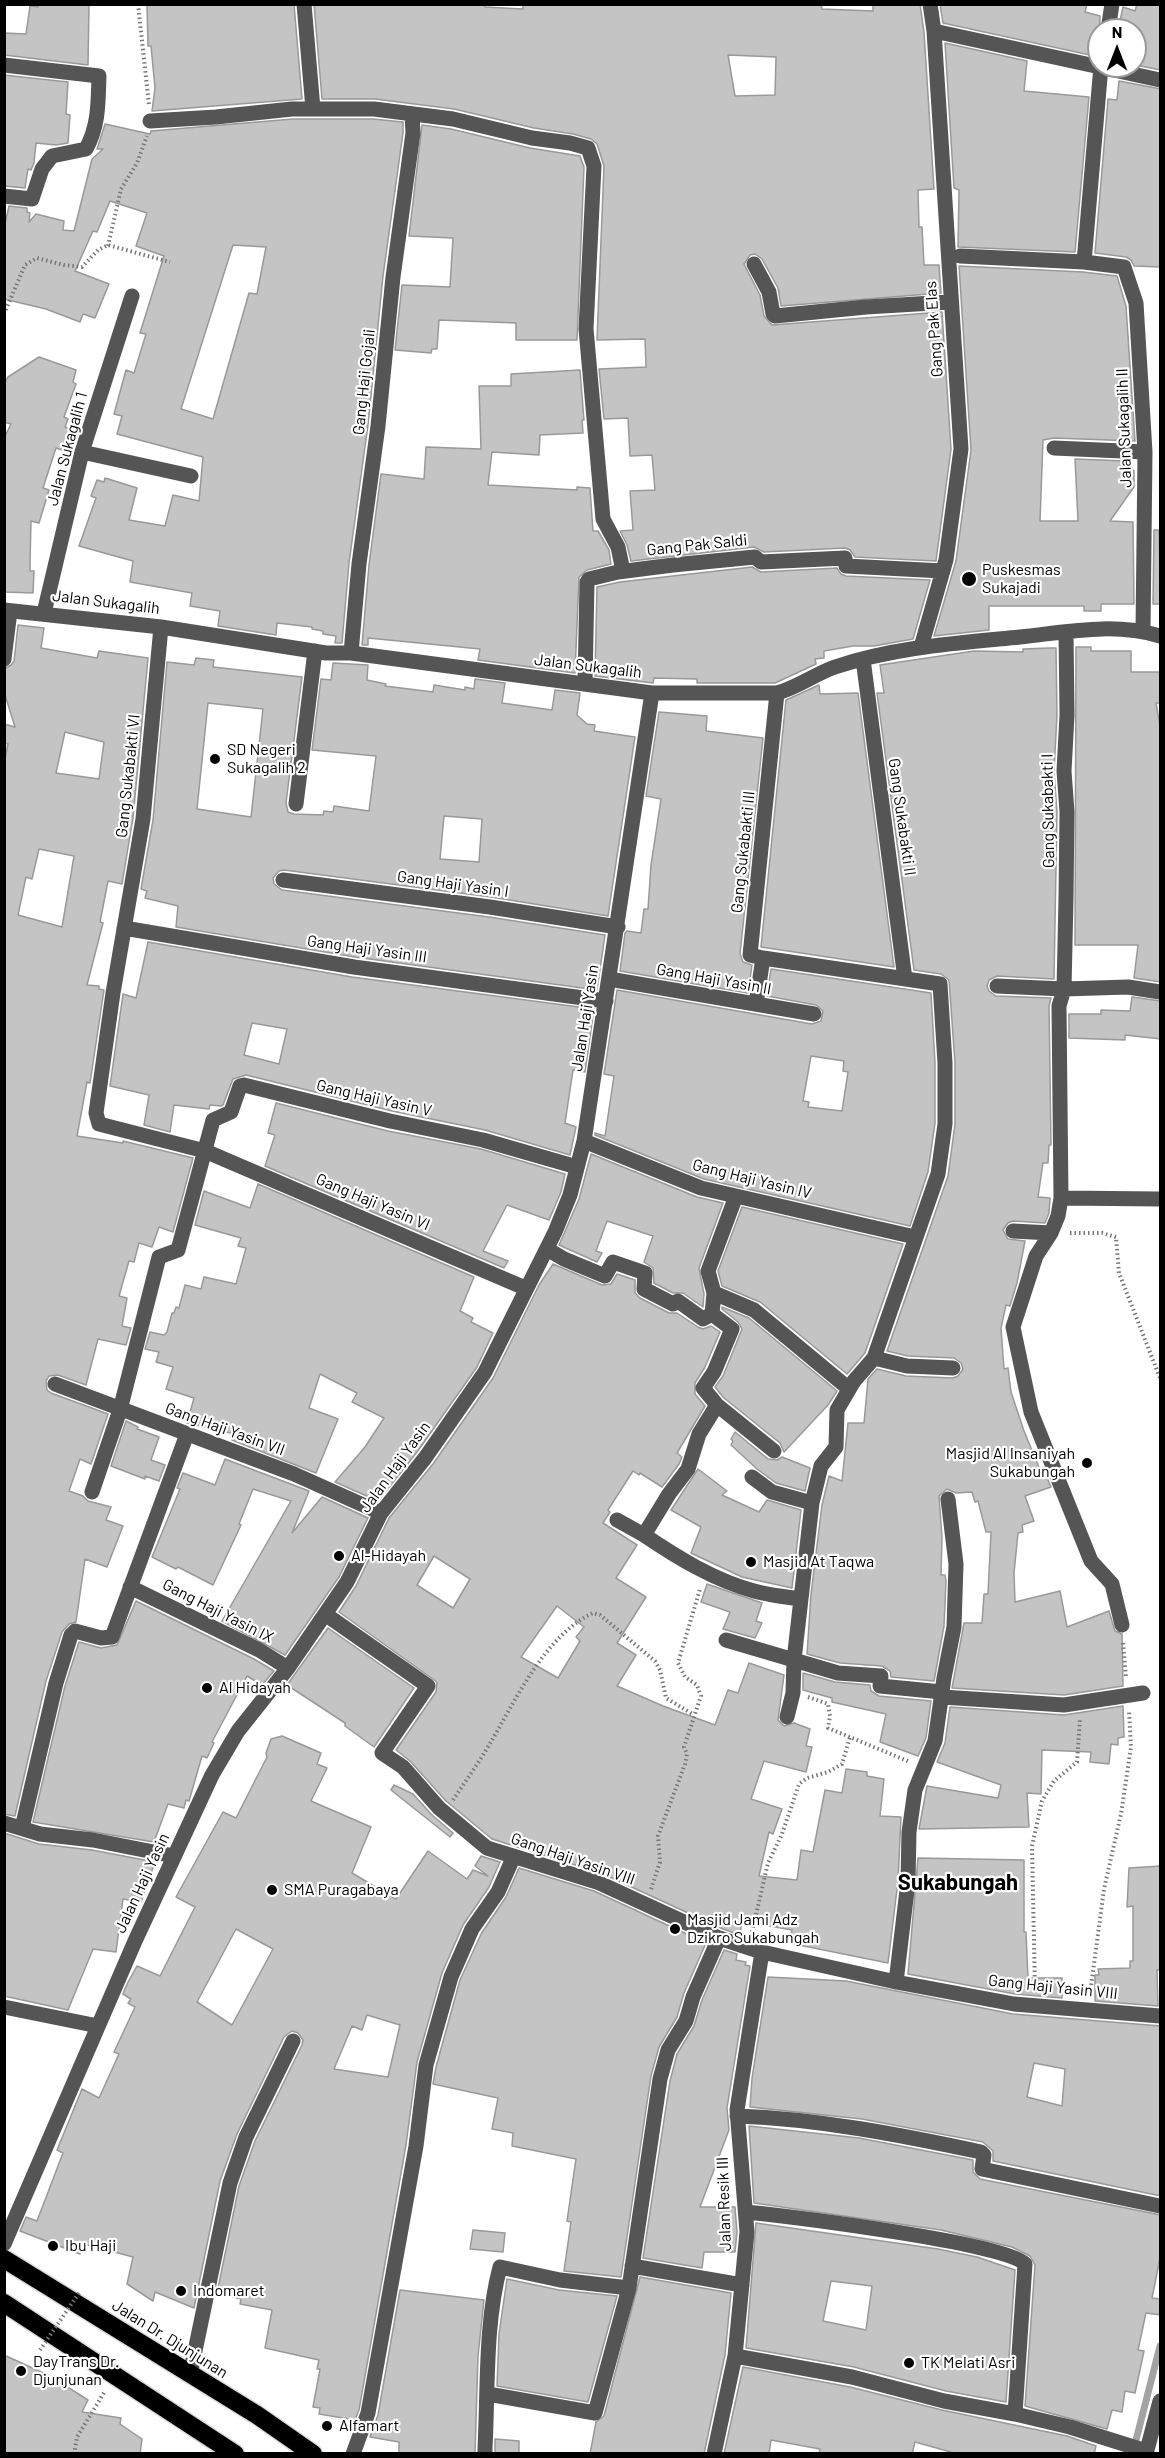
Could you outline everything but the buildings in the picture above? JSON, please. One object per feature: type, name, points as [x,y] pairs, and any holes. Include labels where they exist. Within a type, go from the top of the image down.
[{"type":"highway","name":"Jalan Dr. Djunjunan","points":[[4,2259],[256,2415],[313,2454]]},
{"type":"highway","points":[[4,2303],[235,2454]]},
{"type":"street","points":[[304,4],[313,109]]},
{"type":"street","name":"Gang Pak Elas","points":[[921,647],[943,571],[961,449],[934,31],[930,4]]},
{"type":"street","points":[[934,31],[1087,64]]},
{"type":"street","points":[[4,65],[99,76],[98,118],[86,149],[52,156],[42,169],[32,199],[4,196]]},
{"type":"street","points":[[960,256],[1084,262],[1100,78]]},
{"type":"street","points":[[150,121],[291,109],[374,109],[453,120],[588,148],[594,166],[586,329],[603,519],[618,546],[623,571]]},
{"type":"street","name":"Gang Haji Gojali","points":[[351,653],[393,277],[413,133],[412,114]]},
{"type":"street","name":"Jalan Sukagalih II","points":[[1084,262],[1124,267],[1129,275],[1136,303],[1145,452],[1143,631]]},
{"type":"street","points":[[754,264],[769,292],[775,316],[950,302]]},
{"type":"street","name":"Jalan Sukagalih 1","points":[[44,613],[82,452],[132,296]]},
{"type":"street","points":[[1054,448],[1145,452]]},
{"type":"street","points":[[82,452],[191,477]]},
{"type":"street","name":"Gang Pak Saldi","points":[[585,684],[587,582],[623,571],[755,557],[761,562],[845,558],[846,566],[943,571]]},
{"type":"street","points":[[4,658],[8,610]]},
{"type":"street","name":"Jalan Sukagalih","points":[[8,610],[161,627],[315,651],[351,653],[652,693],[777,693],[794,688],[832,668],[921,647],[1099,629],[1143,631],[1161,636]]},
{"type":"street","name":"Gang Sukabakti VI","points":[[161,627],[143,819],[124,928],[97,1118],[99,1124],[205,1151]]},
{"type":"street","name":"Gang Sukabakti I","points":[[1066,632],[1067,716],[1064,771],[1067,812],[1064,989],[1059,1006],[1061,1198],[1058,1216],[1051,1233],[1036,1256],[1013,1327],[1031,1412],[1090,1561],[1112,1584],[1122,1625]]},
{"type":"street","points":[[296,804],[315,651]]},
{"type":"street","name":"Gang Sukabakti II","points":[[863,659],[906,979]]},
{"type":"street","name":"Jalan Haji Yasin","points":[[4,2244],[98,2026],[212,1775],[238,1731],[288,1668],[347,1582],[381,1513],[425,1458],[484,1372],[525,1288],[547,1249],[570,1195],[584,1141],[652,693]]},
{"type":"street","name":"Gang Sukabakti III","points":[[763,958],[750,956],[777,693]]},
{"type":"street","name":"Gang Haji Yasin I","points":[[283,880],[490,907],[618,927]]},
{"type":"street","name":"Gang Haji Yasin III","points":[[124,928],[354,967],[606,1001]]},
{"type":"street","points":[[756,1004],[763,958],[940,984],[945,1063],[945,1124],[938,1174],[874,1358],[849,1388],[837,1410],[835,1451],[821,1466],[812,1503],[794,1660],[793,1693],[787,1717]]},
{"type":"street","name":"Gang Haji Yasin II","points":[[609,979],[813,1014]]},
{"type":"street","points":[[997,986],[1064,989],[1128,987],[1161,992]]},
{"type":"street","name":"Gang Haji Yasin V","points":[[205,1151],[213,1120],[231,1112],[237,1090],[244,1085],[390,1121],[483,1140],[577,1167]]},
{"type":"street","name":"Gang Haji Yasin IV","points":[[584,1141],[701,1188],[915,1237]]},
{"type":"street","points":[[92,1492],[120,1410],[159,1257],[178,1250],[205,1151]]},
{"type":"street","name":"Gang Haji Yasin VI","points":[[205,1151],[525,1288]]},
{"type":"street","points":[[712,1314],[714,1293],[708,1271],[726,1228],[736,1196]]},
{"type":"street","points":[[1061,1198],[1161,1199]]},
{"type":"street","points":[[1013,1231],[1051,1233]]},
{"type":"street","points":[[547,1249],[564,1259],[605,1276],[613,1262],[645,1273],[644,1289],[673,1304],[678,1301],[703,1319],[712,1314]]},
{"type":"street","points":[[714,1293],[754,1310],[849,1388]]},
{"type":"street","points":[[712,1314],[732,1329],[714,1372],[703,1388],[717,1405],[774,1451]]},
{"type":"street","points":[[874,1358],[907,1366],[953,1368]]},
{"type":"street","name":"Gang Haji Yasin VII","points":[[54,1384],[294,1474],[381,1513]]},
{"type":"street","points":[[644,1535],[669,1494],[688,1469],[699,1434],[717,1405]]},
{"type":"street","points":[[22,1828],[56,1683],[71,1635],[75,1630],[101,1638],[112,1637],[187,1434]]},
{"type":"street","points":[[752,1477],[772,1492],[812,1503]]},
{"type":"street","points":[[897,1982],[908,1882],[909,1832],[915,1790],[935,1741],[954,1627],[956,1564],[948,1499]]},
{"type":"street","points":[[616,1520],[644,1535],[684,1562],[705,1571],[753,1591],[801,1599]]},
{"type":"street","name":"Gang Haji Yasin IX","points":[[130,1587],[259,1650],[288,1668]]},
{"type":"street","name":"Gang Haji Yasin VIII","points":[[325,1614],[428,1686],[382,1753],[403,1767],[445,1813],[487,1848],[597,1882],[719,1938],[755,1950],[897,1982],[1014,2004],[1161,2016]]},
{"type":"street","points":[[726,1640],[838,1673],[881,1676],[879,1686],[1064,1705],[1135,1694]]},
{"type":"street","points":[[4,1823],[40,1834],[93,1840],[174,1857]]},
{"type":"street","points":[[353,2454],[368,2414],[416,2146],[426,2066],[451,1977],[472,1929],[498,1892],[514,1857]]},
{"type":"street","points":[[488,2394],[595,2413],[629,2288],[660,2079],[669,2050],[686,2021],[693,1996],[719,1938]]},
{"type":"street","name":"Jalan Resik III","points":[[714,2454],[735,2356],[747,2232],[737,2116],[755,1950]]},
{"type":"street","points":[[4,2007],[98,2026]]},
{"type":"street","points":[[190,2375],[230,2183],[246,2137],[293,2041]]},
{"type":"street","points":[[737,2116],[778,2117],[882,2132],[981,2152],[984,2155],[982,2169],[1161,2206]]},
{"type":"street","points":[[746,2212],[913,2235],[1021,2259],[1024,2264],[1015,2414]]},
{"type":"street","points":[[632,2266],[742,2285]]},
{"type":"street","points":[[485,2454],[492,2320],[500,2267],[560,2280],[629,2288]]},
{"type":"street","points":[[735,2356],[852,2377],[944,2401],[1015,2414],[1070,2427],[1140,2450],[1161,2401]]},
{"type":"path","points":[[108,245],[121,189],[147,141],[150,121],[138,4]]},
{"type":"path","points":[[4,314],[25,265],[37,258],[82,267],[98,250],[108,245],[170,262]]},
{"type":"path","points":[[1051,1233],[1102,1233],[1116,1237],[1119,1273],[1161,1378]]},
{"type":"path","points":[[645,1903],[660,1862],[658,1836],[686,1764],[687,1754],[684,1748],[701,1696],[697,1685],[686,1677],[678,1663],[705,1571]]},
{"type":"path","points":[[445,1813],[489,1745],[533,1668],[570,1628],[593,1613],[600,1615],[656,1661],[666,1698],[694,1715]]},
{"type":"path","points":[[1088,2010],[1104,1889],[1121,1814],[1131,1747],[1135,1694],[1122,1625]]},
{"type":"path","points":[[793,1693],[828,1704],[830,1716],[828,1728],[925,1768]]},
{"type":"path","points":[[1035,2006],[1032,1846],[1042,1801],[1054,1781],[1077,1762],[1081,1702]]},
{"type":"path","points":[[755,1950],[768,1863],[783,1834],[799,1784],[807,1778],[828,1772],[842,1764],[850,1737]]},
{"type":"path","points":[[40,2350],[79,2293]]},
{"type":"path","points":[[74,2454],[77,2437],[116,2375]]},
{"type":"waterway","points":[[1134,2448],[1160,2346]]},
{"type":"place","name":"Puskesmas Sukajadi","points":[[969,579]]},
{"type":"place","name":"SD Negeri Sukagalih 2","points":[[215,759]]},
{"type":"place","name":"Masjid Al Insaniyah Sukabungah","points":[[1087,1463]]},
{"type":"place","name":"Al-Hidayah","points":[[339,1556]]},
{"type":"place","name":"Masjid At Taqwa","points":[[751,1562]]},
{"type":"place","name":"Al Hidayah","points":[[207,1688]]},
{"type":"place","name":"SMA Puragabaya","points":[[272,1890]]},
{"type":"place","name":"Masjid Jami Adz Dzikro Sukabungah","points":[[675,1929]]},
{"type":"place","name":"Ibu Haji","points":[[53,2246]]},
{"type":"place","name":"Indomaret","points":[[181,2291]]},
{"type":"place","name":"TK Melati Asri","points":[[909,2363]]},
{"type":"place","name":"DayTrans Dr. Djunjunan","points":[[21,2371]]},
{"type":"place","name":"Alfamart","points":[[327,2426]]},
{"type":"district","name":"Sukabungah","points":[[958,1883]]}]
